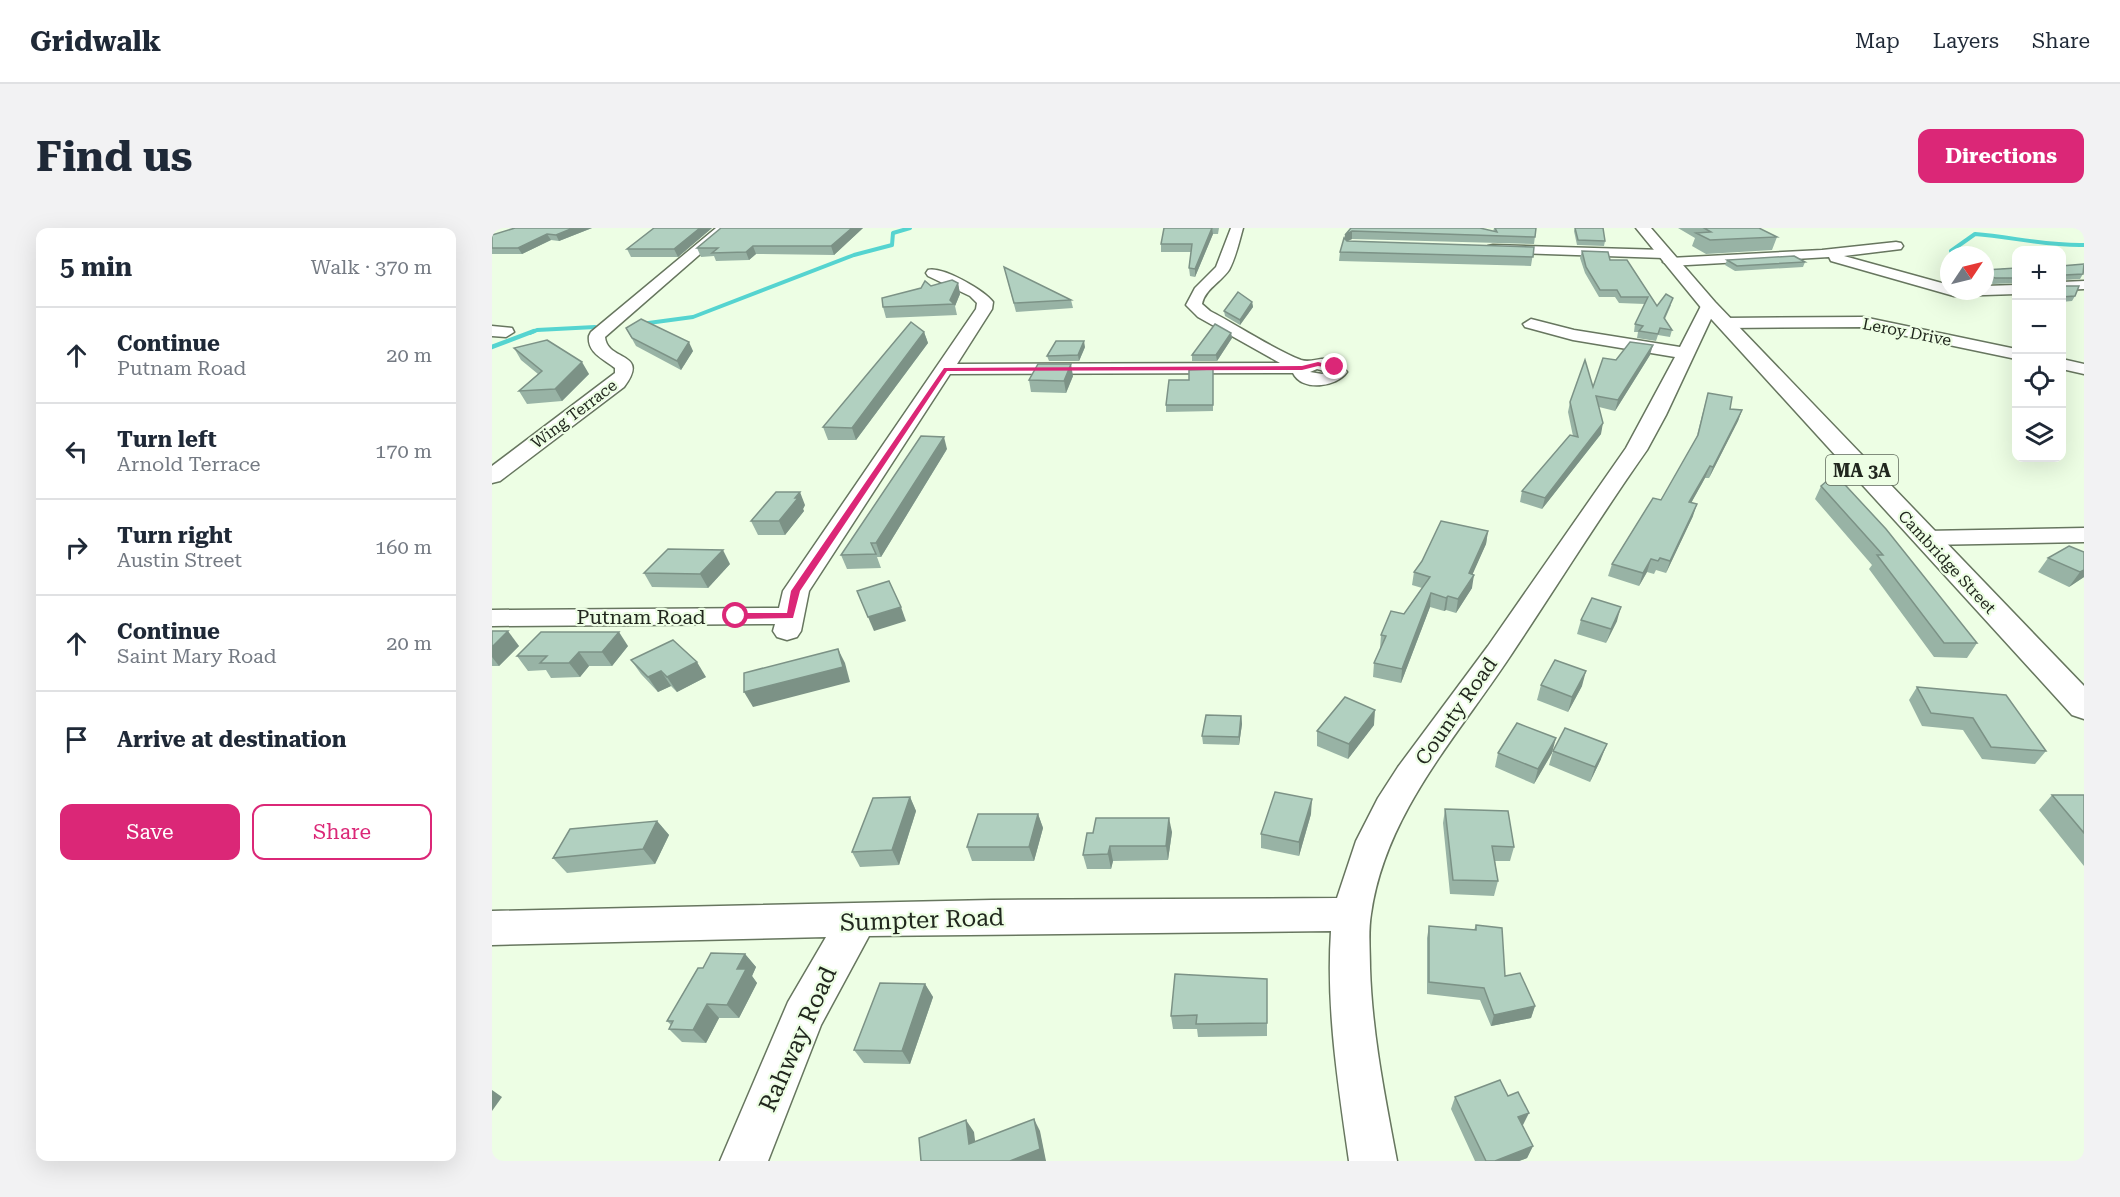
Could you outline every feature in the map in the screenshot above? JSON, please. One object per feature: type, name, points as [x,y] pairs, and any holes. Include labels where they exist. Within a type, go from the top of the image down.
[{"type":"main road","name":"Cambridge Street","points":[[1643,228],[1717,315],[2084,707]]},
{"type":"street","name":"Wing Terrace","points":[[492,476],[617,383],[624,374],[624,367],[598,347],[595,342],[597,336],[724,228]]},
{"type":"street","points":[[946,369],[1302,368],[1276,356],[1204,314],[1194,305],[1200,292],[1221,270],[1238,228]]},
{"type":"street","points":[[1481,249],[1667,258],[1822,254],[1896,246]]},
{"type":"street","points":[[1822,254],[1940,287]]},
{"type":"street","points":[[933,273],[975,293],[984,300],[986,305],[946,369]]},
{"type":"street","points":[[2066,286],[2084,285]]},
{"type":"street","points":[[1994,290],[2012,290]]},
{"type":"street","name":"County Road","points":[[1373,1161],[1353,1032],[1350,988],[1352,914],[1364,867],[1396,797],[1636,450],[1659,414],[1686,353],[1717,315]]},
{"type":"street","name":"Leroy Drive","points":[[1717,315],[1863,322],[2012,353]]},
{"type":"street","points":[[1531,324],[1573,335],[1686,353]]},
{"type":"street","points":[[2066,365],[2084,369]]},
{"type":"street","name":"Putnam Road","points":[[492,618],[789,623],[796,591],[946,369]]},
{"type":"street","points":[[1925,538],[2084,535]]},
{"type":"street","name":"Sumpter Road","points":[[492,928],[992,917],[1352,914]]},
{"type":"street","name":"Rahway Road","points":[[744,1161],[803,1016],[831,963],[858,921]]},
{"type":"building","points":[[515,228],[573,228],[556,235],[547,234],[518,248],[492,248],[492,235]]},
{"type":"building","points":[[654,228],[700,228],[674,249],[627,249]]},
{"type":"building","points":[[721,228],[852,228],[831,246],[753,246],[746,252],[712,253],[718,248],[697,248]]},
{"type":"building","points":[[1164,228],[1212,228],[1195,269],[1189,268],[1192,244],[1161,244]]},
{"type":"building","points":[[1351,228],[1480,228],[1497,232],[1495,228],[1536,228],[1535,237],[1352,231],[1345,235]]},
{"type":"building","points":[[1575,228],[1603,228],[1605,241],[1578,240]]},
{"type":"building","points":[[1704,228],[1759,228],[1777,237],[1710,240],[1696,233],[1711,232]]},
{"type":"building","points":[[1344,238],[1347,241],[1534,247],[1533,257],[1340,252]]},
{"type":"building","points":[[1582,251],[1608,252],[1610,260],[1627,260],[1657,306],[1666,294],[1673,298],[1664,318],[1672,330],[1660,328],[1658,334],[1639,331],[1643,326],[1635,324],[1648,297],[1621,297],[1617,290],[1600,290],[1586,267]]},
{"type":"building","points":[[1794,256],[1805,262],[1737,266],[1727,260]]},
{"type":"building","points":[[2084,264],[2083,274],[2066,275],[2066,266]]},
{"type":"building","points":[[1004,267],[1071,300],[1014,303]]},
{"type":"building","points":[[2012,268],[2012,278],[1994,278],[1994,269]]},
{"type":"building","points":[[952,280],[958,283],[950,300],[954,304],[883,307],[882,298],[921,288],[925,281],[931,286]]},
{"type":"building","points":[[2066,286],[2079,286],[2075,296],[2066,297]]},
{"type":"building","points":[[1238,292],[1252,302],[1240,320],[1224,311]]},
{"type":"building","points":[[641,319],[689,342],[677,361],[632,338],[626,328]]},
{"type":"building","points":[[911,322],[924,332],[852,428],[823,427]]},
{"type":"building","points":[[1215,324],[1231,333],[1216,355],[1192,355]]},
{"type":"building","points":[[547,340],[582,362],[555,389],[519,391],[542,371],[514,348]]},
{"type":"building","points":[[1056,341],[1084,341],[1078,355],[1047,356]]},
{"type":"building","points":[[1630,342],[1653,345],[1618,400],[1596,396],[1603,423],[1545,498],[1522,491],[1570,435],[1578,437],[1570,402],[1585,360],[1593,387],[1603,358],[1616,360]]},
{"type":"building","points":[[1038,364],[1071,364],[1064,381],[1029,380]]},
{"type":"building","points":[[1213,369],[1213,405],[1166,405],[1169,380],[1189,380],[1189,370]]},
{"type":"building","points":[[1708,393],[1732,397],[1730,409],[1742,410],[1713,467],[1710,466],[1689,502],[1697,504],[1670,561],[1660,558],[1658,561],[1651,559],[1643,573],[1612,564],[1653,498],[1661,500],[1698,435]]},
{"type":"building","points":[[921,436],[944,437],[876,543],[871,543],[876,554],[841,555]]},
{"type":"building","points":[[1835,474],[1886,529],[1977,643],[1944,643],[1877,555],[1883,555],[1821,486]]},
{"type":"building","points":[[776,492],[800,492],[795,498],[798,498],[779,521],[751,521]]},
{"type":"building","points":[[1441,521],[1488,531],[1469,573],[1474,575],[1458,599],[1431,593],[1402,669],[1374,663],[1386,636],[1381,635],[1391,611],[1404,614],[1430,577],[1414,572],[1422,561]]},
{"type":"building","points":[[2069,546],[2084,552],[2084,570],[2080,572],[2048,558]]},
{"type":"building","points":[[668,549],[723,550],[700,574],[644,573]]},
{"type":"building","points":[[889,581],[901,607],[868,617],[857,591]]},
{"type":"building","points":[[1592,598],[1621,607],[1611,629],[1581,620]]},
{"type":"building","points":[[492,631],[508,631],[492,647]]},
{"type":"building","points":[[541,632],[619,632],[602,652],[579,652],[569,663],[540,663],[547,656],[517,656]]},
{"type":"building","points":[[673,640],[697,662],[667,677],[661,671],[648,677],[631,660]]},
{"type":"building","points":[[838,649],[843,667],[744,692],[744,673]]},
{"type":"building","points":[[1555,660],[1586,671],[1572,697],[1541,685]]},
{"type":"building","points":[[1917,687],[2006,695],[2046,751],[1991,747],[1973,718],[1931,713]]},
{"type":"building","points":[[1345,697],[1375,710],[1349,744],[1317,731]]},
{"type":"building","points":[[1206,715],[1241,716],[1239,737],[1202,736]]},
{"type":"building","points":[[1517,723],[1556,738],[1538,769],[1498,753]]},
{"type":"building","points":[[1565,728],[1607,744],[1595,767],[1553,751]]},
{"type":"building","points":[[1275,792],[1312,799],[1299,842],[1261,834]]},
{"type":"building","points":[[2052,795],[2084,795],[2084,833]]},
{"type":"building","points":[[910,797],[892,850],[852,852],[873,798]]},
{"type":"building","points":[[1445,809],[1508,811],[1514,847],[1492,846],[1498,881],[1453,880]]},
{"type":"building","points":[[978,814],[1038,814],[1029,847],[967,847]]},
{"type":"building","points":[[1096,818],[1169,818],[1166,846],[1110,846],[1108,854],[1083,855],[1087,833],[1093,833]]},
{"type":"building","points":[[657,821],[643,849],[553,858],[570,829]]},
{"type":"building","points":[[1476,925],[1502,928],[1505,976],[1520,973],[1535,1006],[1494,1015],[1484,988],[1429,982],[1429,926],[1476,930]]},
{"type":"building","points":[[711,953],[745,954],[737,969],[746,969],[727,1005],[707,1004],[693,1030],[669,1029],[673,1021],[667,1021],[698,968],[703,968]]},
{"type":"building","points":[[1175,974],[1267,979],[1267,1023],[1196,1024],[1197,1015],[1171,1016]]},
{"type":"building","points":[[880,983],[925,984],[902,1051],[854,1050]]},
{"type":"building","points":[[1500,1080],[1508,1096],[1518,1092],[1529,1113],[1518,1117],[1533,1146],[1495,1161],[1486,1161],[1455,1097]]},
{"type":"building","points":[[1034,1119],[1040,1149],[1010,1161],[921,1161],[919,1138],[966,1120],[969,1144]]},
{"type":"waterway","points":[[641,324],[693,317],[854,255],[892,245],[893,233],[910,228]]},
{"type":"waterway","points":[[1958,246],[1975,234],[2084,245]]},
{"type":"waterway","points":[[530,333],[537,330],[595,327]]},
{"type":"waterway","points":[[492,347],[534,331]]},
{"type":"route","points":[[736,616],[790,616],[796,591],[946,369],[1302,368],[1310,364],[1326,364],[1335,367]]}]
